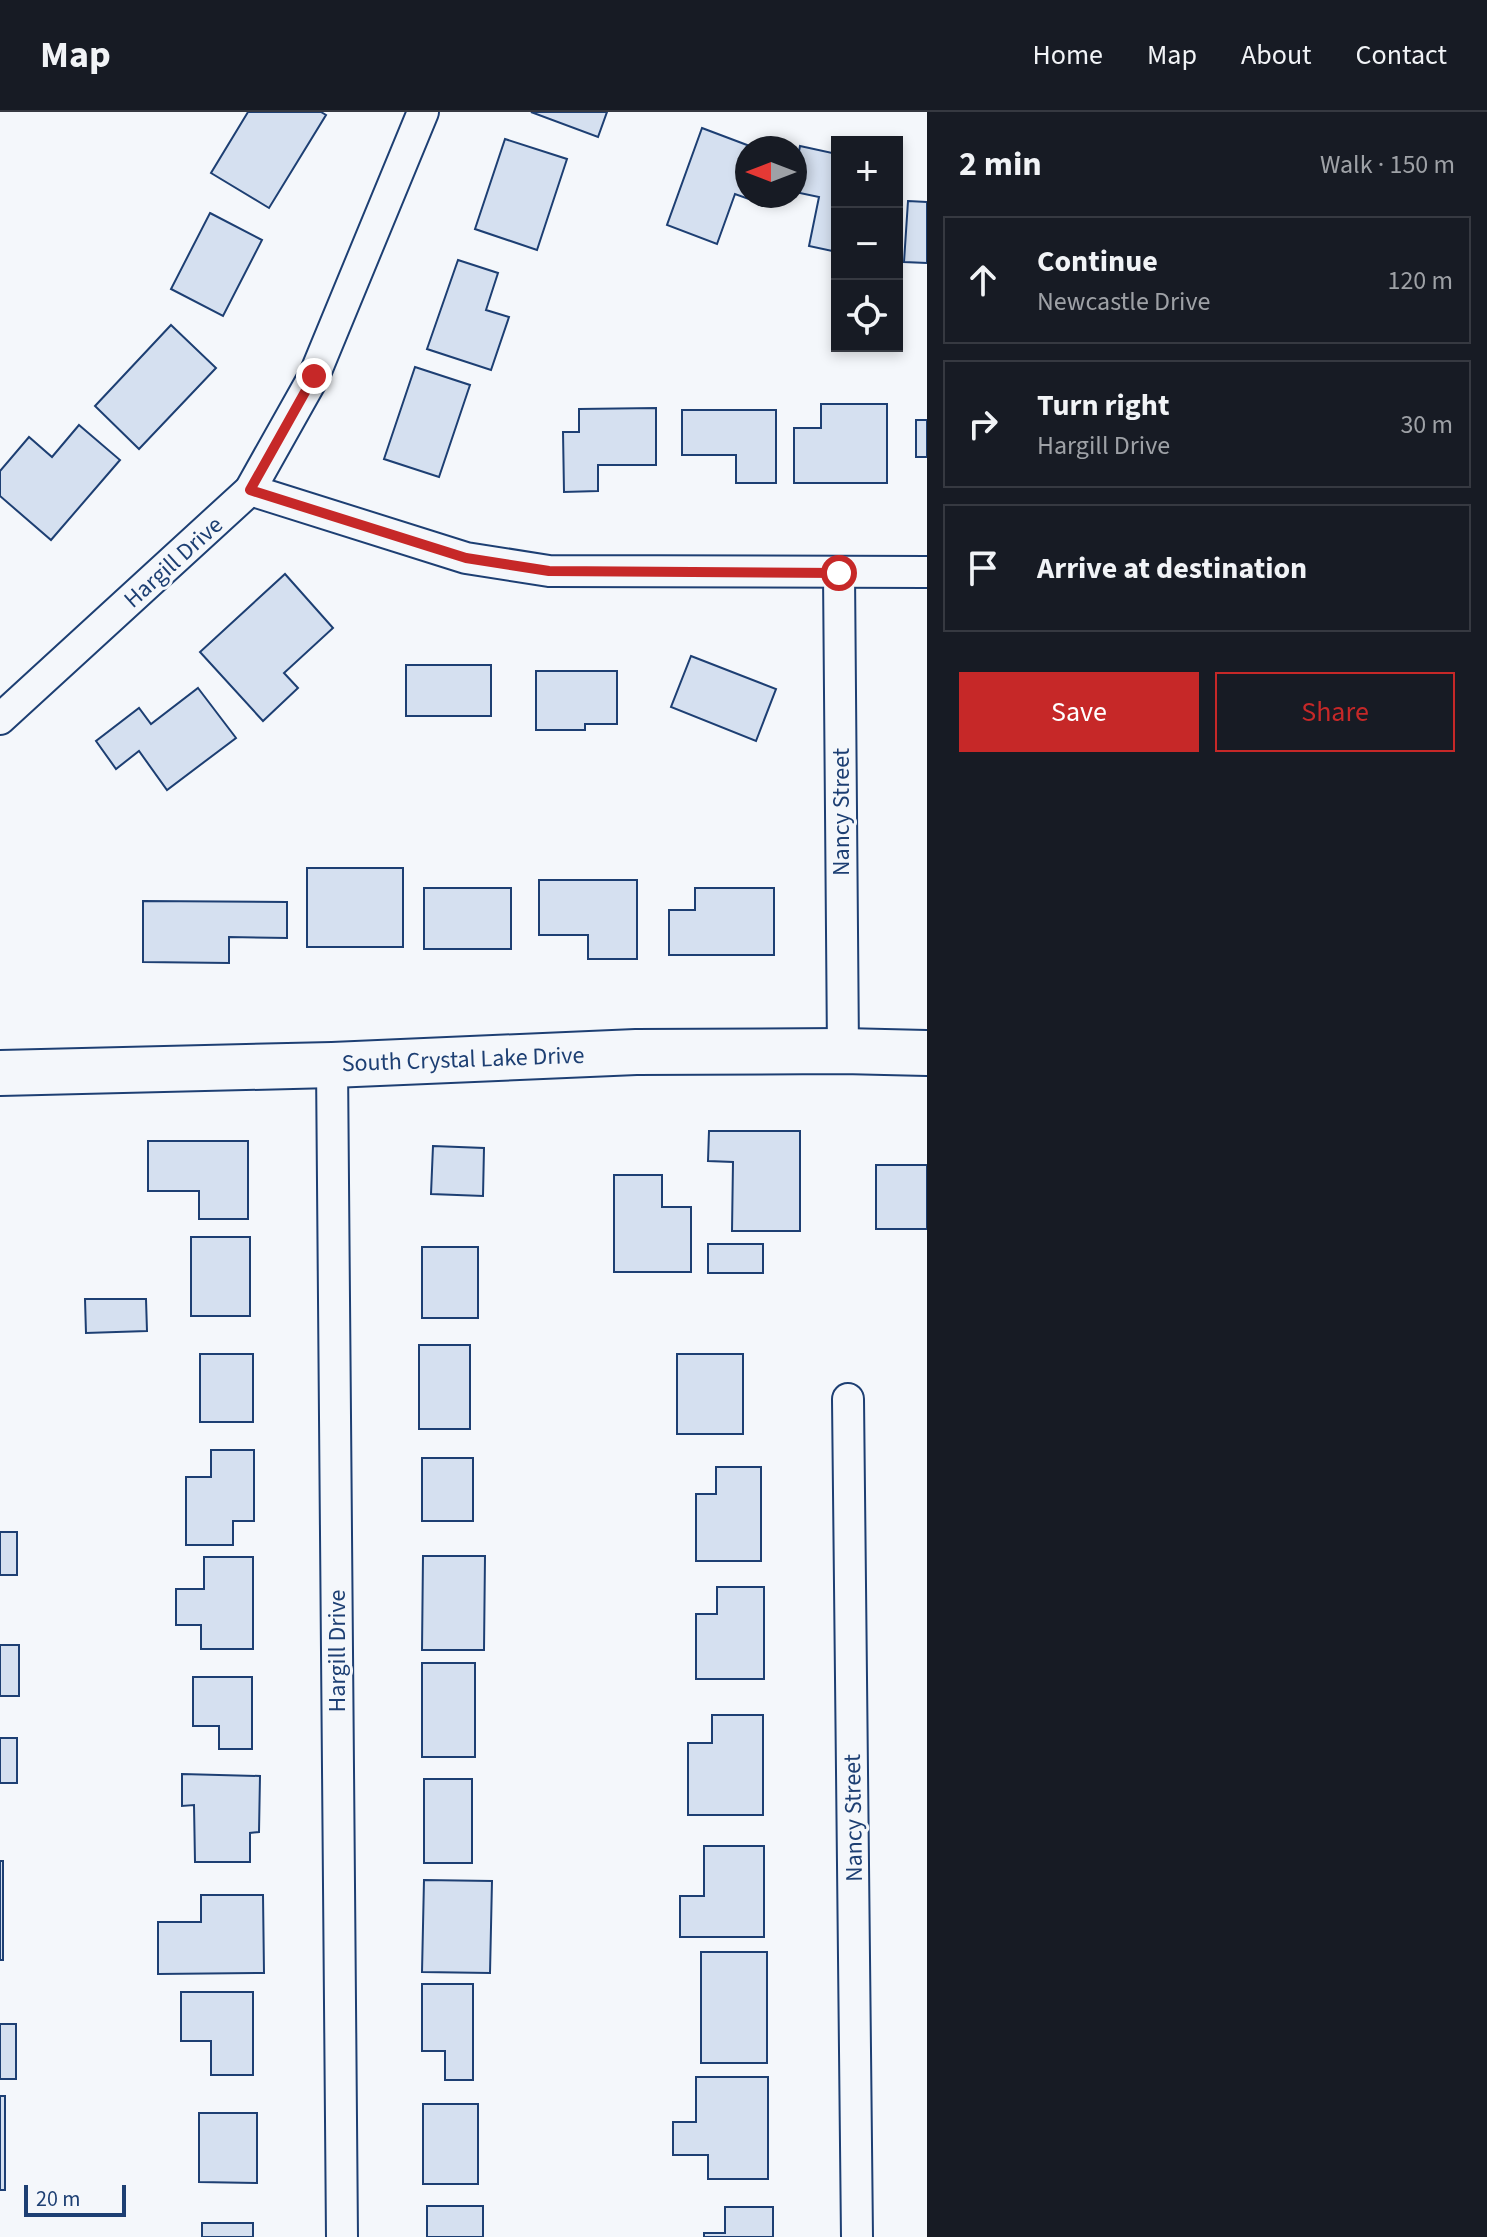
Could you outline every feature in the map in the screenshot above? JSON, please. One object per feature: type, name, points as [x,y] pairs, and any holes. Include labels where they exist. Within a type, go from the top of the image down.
[{"type":"street","name":"Hargill Drive","points":[[0,719],[250,490],[314,376],[423,112]]},
{"type":"street","points":[[250,490],[466,558],[549,571],[927,572]]},
{"type":"street","name":"Nancy Street","points":[[839,573],[843,1051]]},
{"type":"street","name":"South Crystal Lake Drive","points":[[0,1073],[332,1065],[636,1052],[927,1053]]},
{"type":"street","name":"Hargill Drive","points":[[332,1065],[342,2237]]},
{"type":"street","name":"Nancy Street","points":[[848,1399],[857,2237]]},
{"type":"building","points":[[248,112],[321,112],[326,115],[269,208],[211,173]]},
{"type":"building","points":[[531,112],[607,112],[598,137]]},
{"type":"building","points":[[702,128],[735,140],[735,194],[717,244],[667,225]]},
{"type":"building","points":[[505,139],[567,159],[537,250],[475,229]]},
{"type":"building","points":[[807,148],[831,153],[831,251],[809,246],[819,197],[807,194]]},
{"type":"building","points":[[908,201],[927,202],[927,263],[904,262]]},
{"type":"building","points":[[210,213],[262,240],[223,316],[171,289]]},
{"type":"building","points":[[458,260],[498,273],[486,310],[509,317],[491,370],[427,349]]},
{"type":"building","points":[[171,325],[216,368],[139,449],[95,406]]},
{"type":"building","points":[[415,367],[470,385],[439,477],[384,459]]},
{"type":"building","points":[[821,404],[887,404],[887,483],[794,483],[794,428],[821,428]]},
{"type":"building","points":[[656,408],[656,465],[598,465],[598,491],[564,492],[563,432],[579,432],[579,409]]},
{"type":"building","points":[[682,410],[776,410],[776,483],[736,483],[736,455],[682,455]]},
{"type":"building","points":[[916,420],[927,420],[927,457],[916,457]]},
{"type":"building","points":[[79,425],[120,460],[51,540],[0,496],[0,471],[29,437],[52,457]]},
{"type":"building","points":[[285,574],[333,628],[284,673],[298,688],[263,721],[200,652]]},
{"type":"building","points":[[691,656],[776,689],[756,741],[671,707]]},
{"type":"building","points":[[406,665],[491,665],[491,716],[406,716]]},
{"type":"building","points":[[536,671],[617,671],[617,724],[585,724],[585,730],[536,730]]},
{"type":"building","points":[[198,688],[236,738],[167,790],[139,751],[116,769],[96,741],[139,708],[151,724]]},
{"type":"building","points":[[307,868],[403,868],[403,947],[307,947]]},
{"type":"building","points":[[539,880],[637,880],[637,959],[588,959],[588,935],[539,935]]},
{"type":"building","points":[[424,888],[511,888],[511,949],[424,949]]},
{"type":"building","points":[[695,888],[774,888],[774,955],[669,955],[669,910],[695,910]]},
{"type":"building","points":[[143,901],[287,902],[287,938],[229,937],[229,963],[143,962]]},
{"type":"building","points":[[709,1131],[800,1131],[800,1231],[732,1231],[733,1162],[708,1161]]},
{"type":"building","points":[[148,1141],[248,1141],[248,1219],[199,1219],[199,1191],[148,1191]]},
{"type":"building","points":[[433,1146],[484,1148],[483,1196],[431,1194]]},
{"type":"building","points":[[876,1165],[927,1165],[927,1229],[876,1229]]},
{"type":"building","points":[[614,1175],[662,1175],[662,1207],[691,1207],[691,1272],[614,1272]]},
{"type":"building","points":[[191,1237],[250,1237],[250,1316],[191,1316]]},
{"type":"building","points":[[708,1244],[763,1244],[763,1273],[708,1273]]},
{"type":"building","points":[[422,1247],[478,1247],[478,1318],[422,1318]]},
{"type":"building","points":[[85,1299],[146,1299],[147,1331],[86,1333]]},
{"type":"building","points":[[419,1345],[470,1345],[470,1429],[419,1429]]},
{"type":"building","points":[[200,1354],[253,1354],[253,1422],[200,1422]]},
{"type":"building","points":[[677,1354],[743,1354],[743,1434],[677,1434]]},
{"type":"building","points":[[211,1450],[254,1450],[254,1521],[233,1521],[233,1545],[186,1545],[186,1477],[211,1477]]},
{"type":"building","points":[[422,1458],[473,1458],[473,1521],[422,1521]]},
{"type":"building","points":[[716,1467],[761,1467],[761,1561],[696,1561],[696,1494],[716,1494]]},
{"type":"building","points":[[0,1532],[17,1532],[17,1575],[0,1575]]},
{"type":"building","points":[[423,1556],[485,1556],[484,1650],[422,1650]]},
{"type":"building","points":[[204,1557],[253,1557],[253,1649],[201,1649],[201,1625],[176,1625],[176,1589],[204,1589]]},
{"type":"building","points":[[717,1587],[764,1587],[764,1679],[696,1679],[696,1614],[717,1614]]},
{"type":"building","points":[[0,1645],[19,1645],[19,1696],[0,1696]]},
{"type":"building","points":[[422,1663],[475,1663],[475,1757],[422,1757]]},
{"type":"building","points":[[193,1677],[252,1677],[252,1749],[219,1749],[219,1726],[193,1726]]},
{"type":"building","points":[[712,1715],[763,1715],[763,1815],[688,1815],[688,1743],[712,1743]]},
{"type":"building","points":[[0,1738],[17,1738],[17,1783],[0,1783]]},
{"type":"building","points":[[182,1774],[260,1776],[259,1832],[250,1833],[250,1862],[195,1862],[194,1805],[182,1806]]},
{"type":"building","points":[[424,1779],[472,1779],[472,1863],[424,1863]]},
{"type":"building","points":[[704,1846],[764,1846],[764,1937],[680,1937],[680,1896],[704,1896]]},
{"type":"building","points":[[0,1861],[3,1861],[3,1960],[0,1960]]},
{"type":"building","points":[[424,1880],[492,1881],[490,1973],[422,1972]]},
{"type":"building","points":[[201,1895],[263,1895],[264,1973],[158,1974],[158,1922],[201,1922]]},
{"type":"building","points":[[701,1952],[767,1952],[767,2063],[701,2063]]},
{"type":"building","points":[[422,1984],[473,1984],[473,2080],[445,2080],[445,2051],[422,2051]]},
{"type":"building","points":[[181,1992],[253,1992],[253,2075],[211,2075],[211,2041],[181,2041]]},
{"type":"building","points":[[0,2024],[16,2024],[16,2079],[0,2079]]},
{"type":"building","points":[[696,2077],[768,2077],[768,2179],[708,2179],[708,2155],[673,2155],[673,2122],[696,2122]]},
{"type":"building","points":[[0,2096],[5,2096],[5,2190],[0,2190]]},
{"type":"building","points":[[423,2104],[478,2104],[478,2184],[423,2184]]},
{"type":"building","points":[[199,2113],[257,2113],[257,2183],[199,2182]]},
{"type":"building","points":[[427,2206],[483,2206],[483,2237],[427,2237]]},
{"type":"building","points":[[725,2207],[773,2207],[773,2237],[704,2237],[704,2233],[725,2233]]},
{"type":"building","points":[[202,2223],[253,2223],[253,2237],[202,2237]]},
{"type":"route","points":[[314,376],[250,490],[466,558],[549,571],[839,573]]}]
